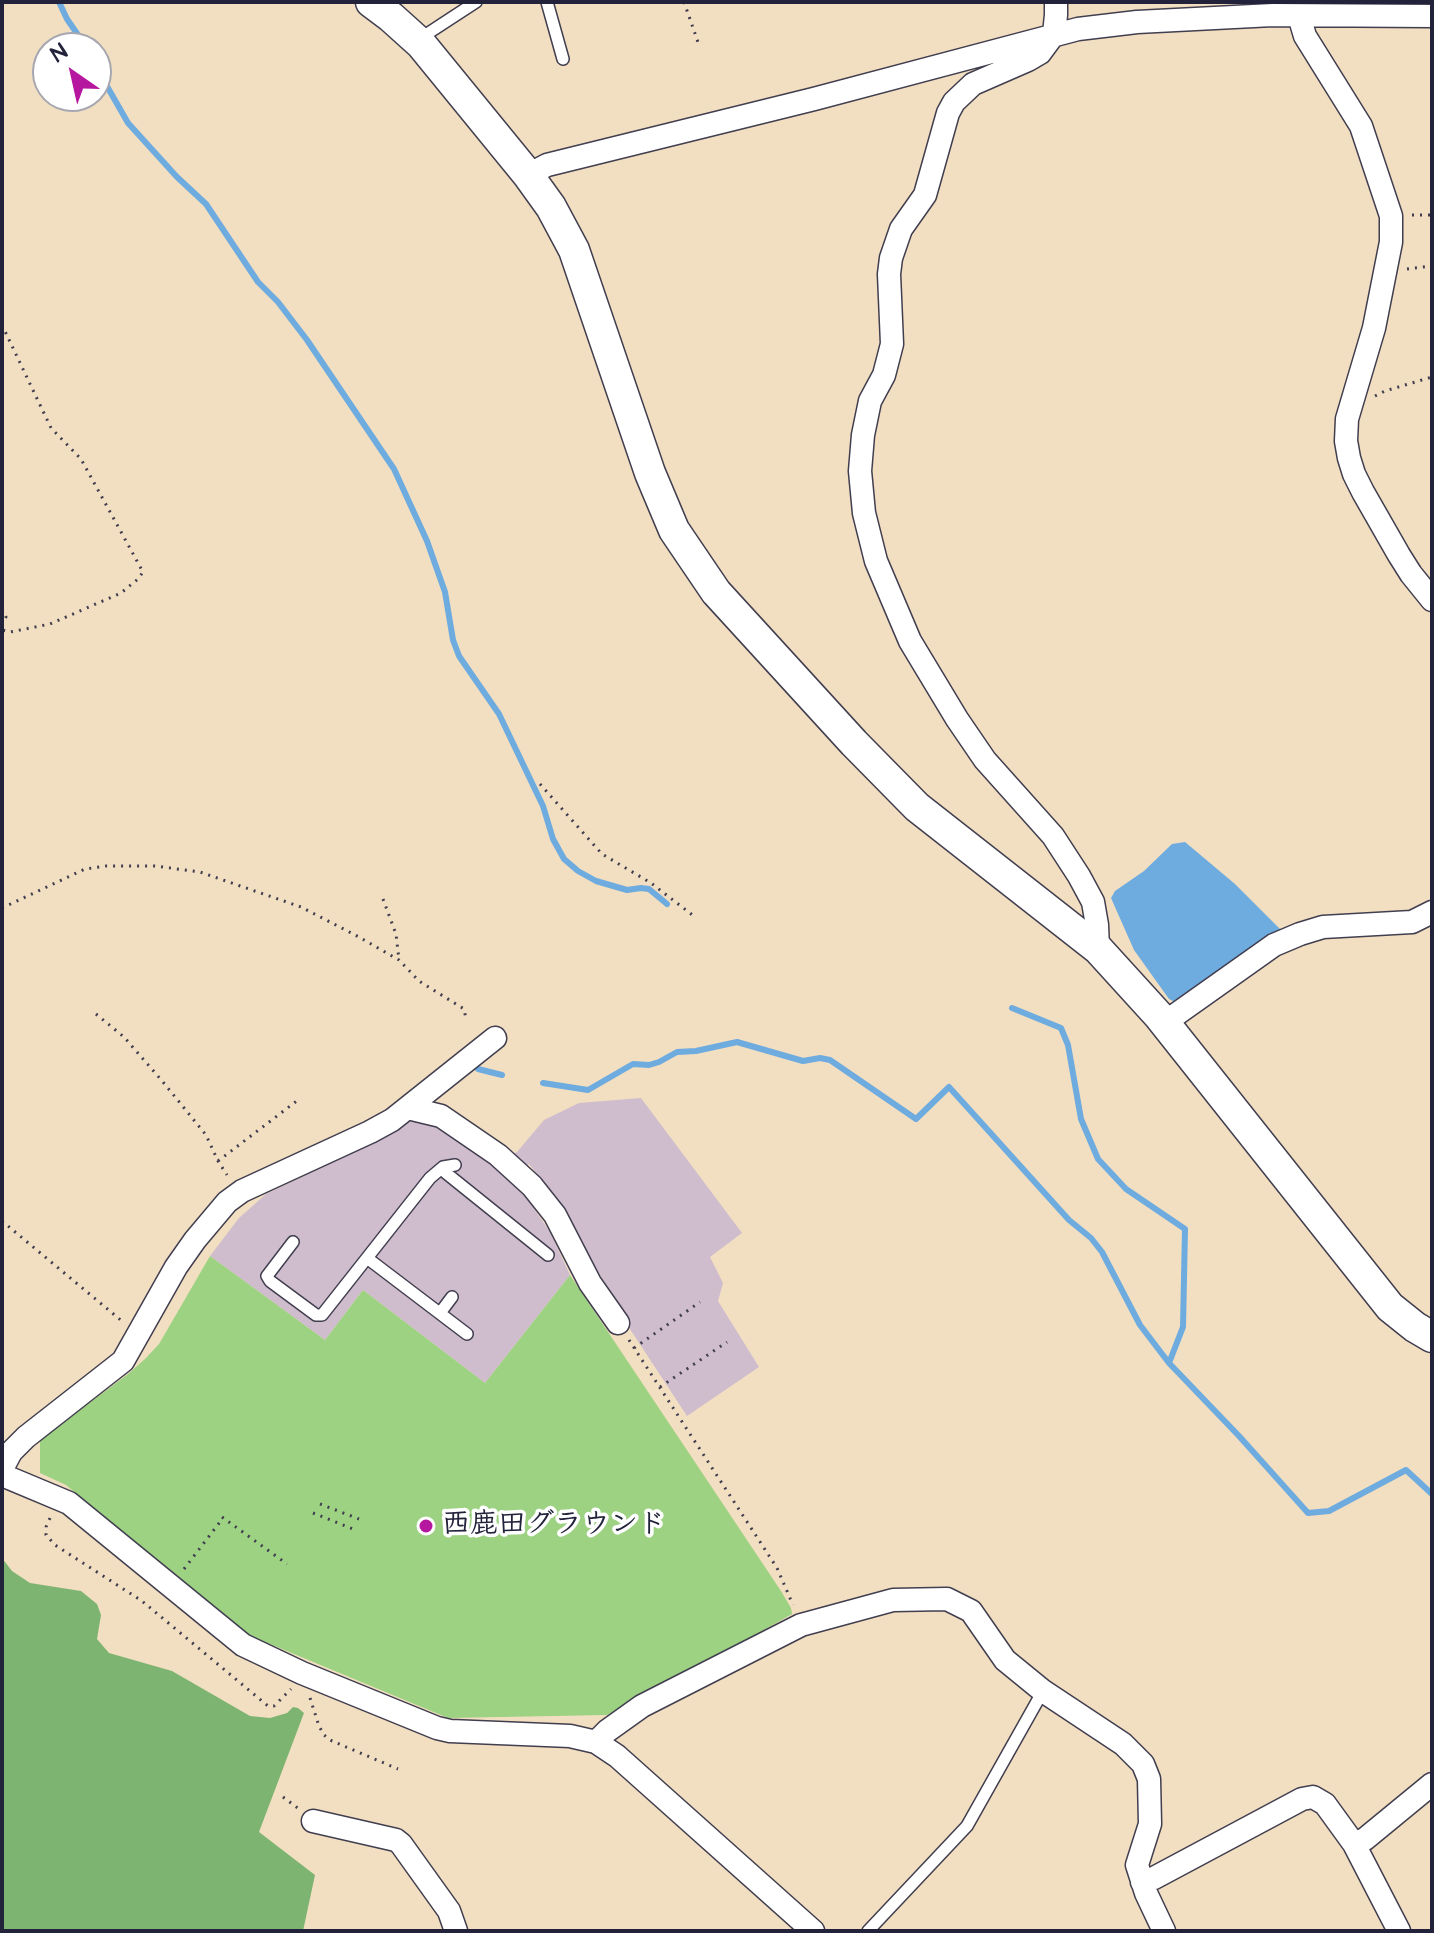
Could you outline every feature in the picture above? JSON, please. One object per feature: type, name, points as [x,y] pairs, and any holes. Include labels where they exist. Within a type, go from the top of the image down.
[{"type":"street","points":[[371,2],[418,42],[551,207],[574,250],[650,473],[674,530],[716,592],[917,807],[1098,949],[1164,1023],[1380,1296],[1400,1317],[1423,1328]]},
{"type":"street","points":[[1056,2],[1054,34],[1040,53],[973,84],[954,102],[948,113],[925,195],[901,229],[891,258],[892,344],[884,375],[870,401],[860,471],[864,513],[876,561],[910,641],[985,760],[1053,836],[1079,876],[1093,902],[1098,949]]},
{"type":"street","points":[[528,175],[547,165],[1078,29],[1272,8],[1299,16],[1432,16]]},
{"type":"street","points":[[1299,16],[1305,36],[1361,126],[1391,216],[1391,242],[1374,328],[1347,419],[1346,441],[1354,474],[1405,565],[1432,600]]},
{"type":"street","points":[[1164,1023],[1274,945],[1300,934],[1323,927],[1412,922],[1432,912]]},
{"type":"street","points":[[2,1469],[17,1445],[123,1361],[176,1267],[227,1202],[252,1187],[370,1132],[408,1108],[495,1038]]},
{"type":"street","points":[[408,1108],[441,1116],[498,1155],[532,1186],[555,1215],[590,1283],[618,1323]]},
{"type":"street","points":[[2,1475],[69,1503],[243,1645],[300,1678],[450,1731],[570,1736],[596,1742],[617,1756],[813,1931]]},
{"type":"street","points":[[596,1742],[642,1706],[801,1625],[893,1600],[947,1599],[971,1611],[1005,1660],[1043,1691],[1123,1744],[1143,1764],[1149,1779],[1150,1824],[1137,1865],[1164,1931]]},
{"type":"street","points":[[1354,1844],[1365,1839],[1432,1784]]},
{"type":"street","points":[[1142,1882],[1307,1796],[1319,1798],[1354,1844],[1399,1931]]},
{"type":"street","points":[[313,1821],[396,1840],[449,1911],[456,1931]]},
{"type":"lane","points":[[418,42],[476,2]]},
{"type":"lane","points":[[547,2],[563,59]]},
{"type":"lane","points":[[293,1242],[267,1276],[316,1315],[322,1315],[430,1178],[449,1166],[446,1173],[548,1255]]},
{"type":"lane","points":[[367,1258],[467,1334]]},
{"type":"lane","points":[[440,1313],[452,1297]]},
{"type":"lane","points":[[868,1931],[967,1826],[1043,1691]]},
{"type":"path","points":[[684,2],[699,45]]},
{"type":"path","points":[[1384,275],[1432,266]]},
{"type":"path","points":[[2,325],[51,428],[81,459],[143,572],[121,593],[50,624],[10,632],[2,630]]},
{"type":"path","points":[[1352,399],[1367,400],[1385,391],[1432,377]]},
{"type":"path","points":[[2,609],[6,617],[2,623]]},
{"type":"path","points":[[540,784],[602,854],[651,883],[695,917]]},
{"type":"path","points":[[2,908],[85,869],[155,866],[200,872],[301,907],[359,937],[399,960],[419,981],[464,1009],[466,1019]]},
{"type":"path","points":[[383,899],[396,934],[399,960]]},
{"type":"path","points":[[96,1014],[124,1037],[206,1135],[228,1176],[227,1202]]},
{"type":"path","points":[[218,1161],[298,1100]]},
{"type":"path","points":[[2,1221],[138,1335]]},
{"type":"path","points":[[634,1348],[700,1302]]},
{"type":"path","points":[[618,1323],[777,1568],[801,1625]]},
{"type":"path","points":[[660,1387],[727,1342]]},
{"type":"path","points":[[59,1498],[46,1527],[46,1535],[55,1545],[142,1601],[268,1706],[274,1706],[300,1678],[314,1705],[324,1735],[398,1769]]},
{"type":"path","points":[[320,1504],[359,1519]]},
{"type":"path","points":[[313,1513],[353,1529]]},
{"type":"path","points":[[179,1575],[223,1517],[287,1564]]},
{"type":"shaded area","points":[[641,1098],[742,1233],[710,1257],[723,1283],[718,1301],[759,1367],[687,1416],[626,1323],[627,1316],[592,1263],[558,1200],[529,1164],[511,1175],[550,1232],[570,1275],[485,1383],[363,1290],[325,1340],[210,1256],[239,1218],[266,1194],[365,1147],[422,1114],[494,1164],[517,1152],[544,1120],[579,1103]]},
{"type":"green space","name":"西鹿田グラウンド","points":[[210,1256],[325,1340],[363,1290],[485,1383],[570,1275],[781,1591],[792,1614],[607,1715],[448,1718],[241,1632],[66,1485],[40,1473],[40,1440],[128,1374],[159,1344]]},
{"type":"green space","points":[[2,1558],[12,1571],[30,1583],[81,1591],[97,1604],[101,1615],[97,1639],[109,1653],[172,1671],[250,1716],[270,1718],[287,1713],[293,1707],[304,1713],[259,1832],[315,1875],[303,1931],[2,1931]]},
{"type":"water","points":[[1185,842],[1235,884],[1281,930],[1175,1002],[1169,999],[1134,950],[1111,898],[1115,891],[1144,871],[1172,844]]},
{"type":"waterway","points":[[59,2],[76,32]]},
{"type":"waterway","points":[[112,95],[128,123],[206,204],[258,282],[307,340],[394,469],[427,541],[445,592],[453,640],[459,656],[499,714],[543,806],[553,839],[564,859],[596,881],[627,890],[649,889],[667,904]]},
{"type":"waterway","points":[[1012,1008],[1061,1028],[1068,1045],[1081,1119],[1098,1159],[1126,1189],[1185,1229],[1183,1327],[1169,1363]]},
{"type":"waterway","points":[[543,1083],[588,1090],[633,1064],[649,1065],[677,1052],[737,1042],[803,1061],[830,1060],[916,1119],[949,1087],[1069,1220],[1091,1238],[1102,1252],[1140,1325],[1169,1363],[1308,1513],[1329,1511],[1406,1470],[1432,1494]]},
{"type":"waterway","points":[[478,1069],[502,1075]]},
{"type":"place","name":"西鹿田グラウンド","points":[[426,1526]]}]
